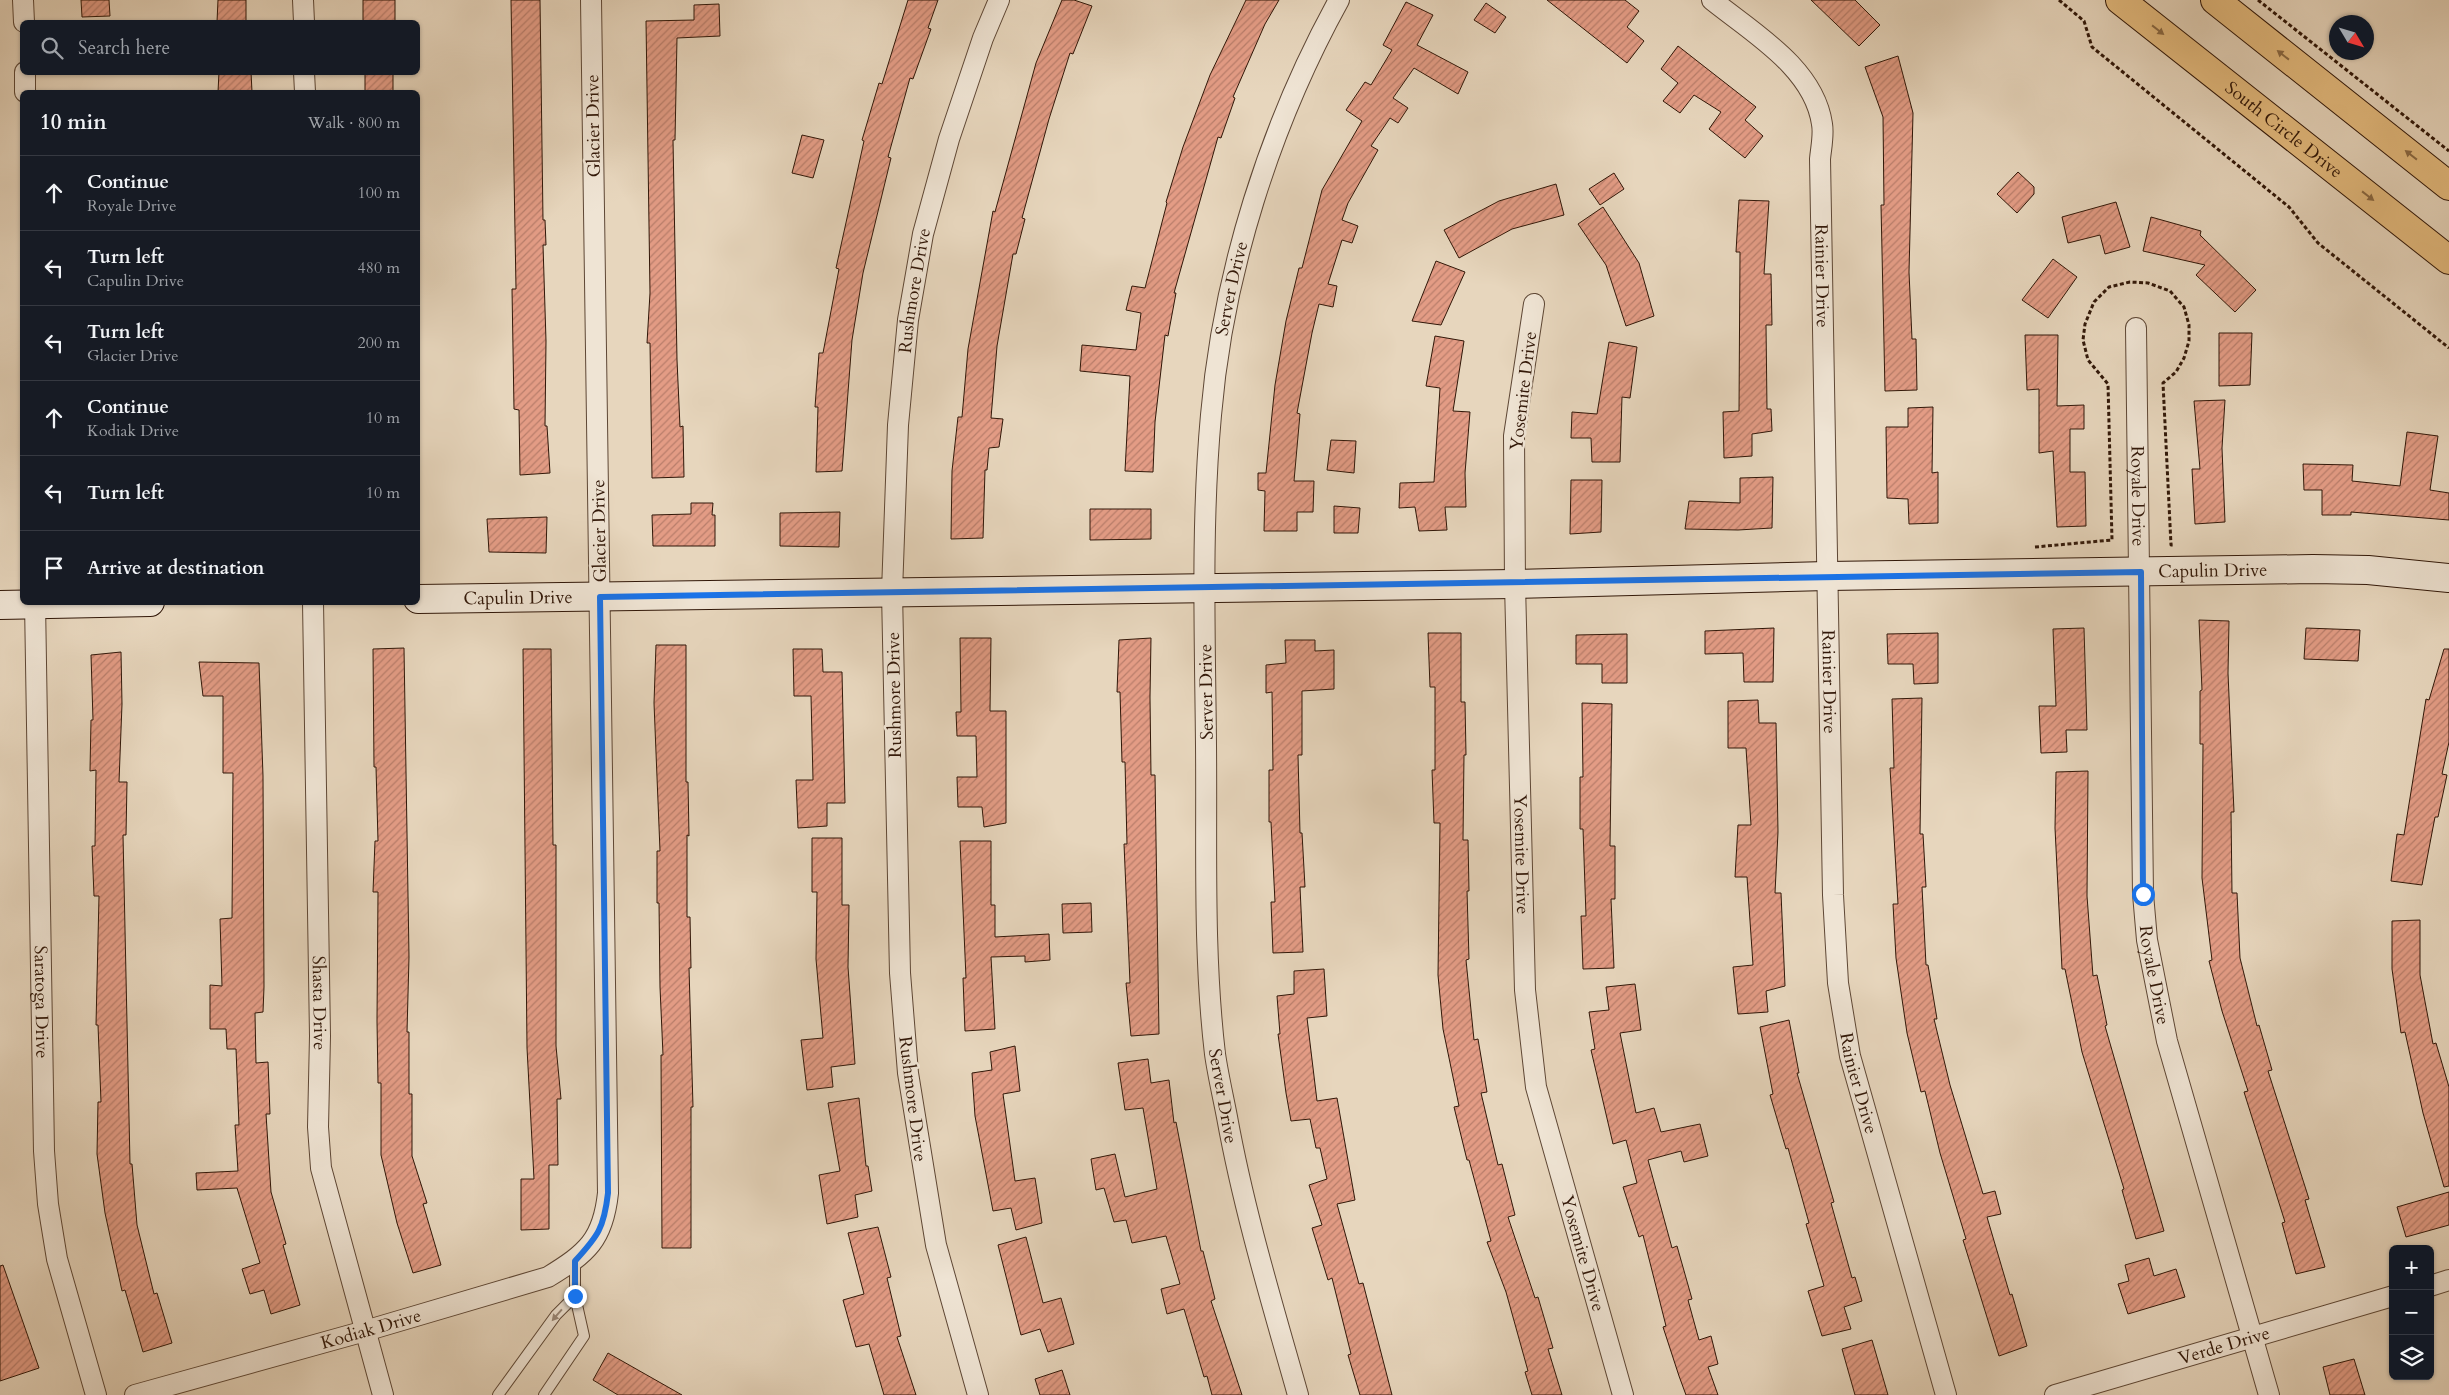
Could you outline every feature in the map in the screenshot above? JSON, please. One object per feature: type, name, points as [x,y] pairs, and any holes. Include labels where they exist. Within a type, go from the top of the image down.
[{"type":"main road","name":"South Circle Drive","points":[[2120,0],[2449,260]]},
{"type":"main road","points":[[2215,0],[2449,186]]},
{"type":"street","points":[[23,0],[24,20]]},
{"type":"street","points":[[303,0],[304,20]]},
{"type":"street","name":"Glacier Drive","points":[[591,0],[608,1193],[605,1218],[595,1240]]},
{"type":"street","name":"Rushmore Drive","points":[[978,1395],[936,1246],[908,1073],[900,973],[892,592],[898,425],[908,320],[923,234],[949,139],[983,38],[999,0]]},
{"type":"street","name":"Server Drive","points":[[1298,1395],[1255,1244],[1234,1159],[1215,1056],[1208,978],[1205,588],[1207,472],[1218,353],[1233,282],[1271,150],[1294,90],[1339,0]]},
{"type":"street","name":"Rainier Drive","points":[[1712,0],[1795,68],[1814,94],[1822,125],[1820,159],[1832,895],[1838,983],[1850,1056],[1946,1395]]},
{"type":"street","points":[[25,75],[25,90]]},
{"type":"street","points":[[304,75],[305,90]]},
{"type":"street","name":"Yosemite Drive","points":[[1534,304],[1514,436],[1515,584],[1525,990],[1536,1086],[1623,1395]]},
{"type":"street","name":"Royale Drive","points":[[2136,328],[2141,572],[2143,894],[2147,940],[2167,1041],[2269,1395]]},
{"type":"street","name":"Capulin Drive","points":[[420,599],[1515,584],[1827,576],[2141,572],[2368,570],[2449,578]]},
{"type":"street","points":[[0,605],[20,604]]},
{"type":"street","name":"Saratoga Drive","points":[[35,605],[45,1169],[48,1204],[57,1259],[96,1395]]},
{"type":"street","name":"Shasta Drive","points":[[313,605],[320,1036],[318,1127],[321,1168],[383,1395]]},
{"type":"street","name":"Kodiak Drive","points":[[134,1395],[365,1331],[548,1277],[575,1261],[595,1240]]},
{"type":"street","points":[[2434,1285],[2449,1280]]},
{"type":"street","name":"Verde Drive","points":[[2055,1395],[2389,1297]]},
{"type":"lane","points":[[544,1395],[584,1336],[575,1296],[575,1261]]},
{"type":"lane","points":[[498,1395],[556,1315],[575,1296]]},
{"type":"path","points":[[2059,0],[2084,21],[2092,46],[2289,207],[2318,243],[2449,348]]},
{"type":"path","points":[[2258,0],[2449,151]]},
{"type":"path","points":[[2027,547],[2112,540],[2108,384],[2088,360],[2083,340],[2085,324],[2094,302],[2109,287],[2130,282],[2148,283],[2170,291],[2184,308],[2189,325],[2189,341],[2184,358],[2176,372],[2163,383],[2171,545],[2181,545]]},
{"type":"building","points":[[81,0],[109,0],[110,16],[82,17]]},
{"type":"building","points":[[218,0],[246,0],[246,20],[217,20]]},
{"type":"building","points":[[363,0],[395,0],[395,20],[363,20]]},
{"type":"building","points":[[511,0],[540,0],[543,220],[545,220],[546,245],[543,245],[546,341],[545,426],[547,426],[550,473],[520,475],[519,410],[514,409],[512,289],[516,289]]},
{"type":"building","points":[[908,0],[938,0],[928,28],[931,29],[913,79],[910,78],[888,157],[891,158],[863,273],[852,340],[842,471],[816,472],[818,407],[815,407],[819,353],[823,353],[839,269],[836,268],[864,141],[862,140],[879,83],[882,84]]},
{"type":"building","points":[[1062,0],[1074,0],[1092,6],[1073,54],[1070,53],[1049,119],[1022,218],[1025,219],[1016,254],[1013,254],[997,346],[991,418],[1003,419],[999,447],[989,448],[987,470],[985,470],[983,538],[951,539],[952,471],[958,417],[962,417],[968,349],[993,211],[995,212],[1036,63]]},
{"type":"building","points":[[1246,0],[1279,0],[1265,24],[1233,97],[1235,98],[1221,138],[1218,137],[1174,293],[1176,293],[1168,336],[1165,335],[1155,422],[1153,472],[1125,471],[1130,376],[1080,371],[1082,345],[1136,350],[1141,313],[1126,310],[1132,286],[1145,288],[1166,202],[1183,147],[1210,75]]},
{"type":"building","points":[[1547,0],[1625,0],[1639,11],[1627,27],[1644,41],[1627,63]]},
{"type":"building","points":[[1811,0],[1855,0],[1880,25],[1859,46]]},
{"type":"building","points":[[1406,2],[1433,15],[1417,45],[1468,72],[1458,94],[1414,68],[1393,98],[1408,108],[1398,123],[1390,118],[1371,146],[1378,150],[1348,203],[1342,220],[1358,226],[1352,243],[1342,240],[1328,284],[1337,286],[1333,307],[1319,304],[1297,413],[1300,414],[1294,481],[1314,481],[1313,512],[1297,512],[1297,531],[1264,531],[1265,491],[1258,490],[1258,473],[1266,473],[1275,385],[1286,321],[1299,268],[1302,268],[1322,190],[1362,121],[1346,110],[1365,82],[1371,85],[1392,50],[1383,45]]},
{"type":"building","points":[[1486,3],[1506,17],[1495,33],[1474,20]]},
{"type":"building","points":[[719,4],[720,36],[677,38],[675,140],[673,140],[677,360],[680,427],[683,426],[684,477],[652,478],[650,343],[647,343],[650,293],[646,21],[694,20],[694,5]]},
{"type":"building","points":[[1678,46],[1756,107],[1745,120],[1763,136],[1745,158],[1709,129],[1721,112],[1694,95],[1680,113],[1663,101],[1678,83],[1661,69]]},
{"type":"building","points":[[1898,56],[1913,113],[1909,272],[1912,339],[1916,339],[1917,390],[1885,391],[1881,205],[1884,205],[1883,117],[1865,67]]},
{"type":"building","points":[[219,75],[251,75],[252,90],[218,90]]},
{"type":"building","points":[[365,75],[393,75],[393,90],[365,90]]},
{"type":"building","points":[[802,135],[824,140],[813,178],[792,173]]},
{"type":"building","points":[[2018,172],[2034,187],[2034,194],[2017,213],[1997,194]]},
{"type":"building","points":[[1614,173],[1624,189],[1600,205],[1589,189]]},
{"type":"building","points":[[1556,184],[1564,215],[1512,229],[1459,258],[1444,230],[1499,201]]},
{"type":"building","points":[[1739,200],[1769,201],[1764,274],[1771,274],[1772,325],[1766,325],[1767,409],[1771,409],[1772,431],[1752,434],[1752,456],[1724,458],[1723,412],[1739,411],[1740,252],[1736,252]]},
{"type":"building","points":[[2116,202],[2130,247],[2105,254],[2100,235],[2068,243],[2062,217]]},
{"type":"building","points":[[1603,207],[1639,263],[1654,316],[1626,326],[1606,265],[1578,224]]},
{"type":"building","points":[[2151,217],[2201,231],[2200,235],[2256,290],[2235,312],[2196,275],[2205,265],[2143,251]]},
{"type":"building","points":[[2053,259],[2077,277],[2048,318],[2022,300]]},
{"type":"building","points":[[1436,261],[1465,272],[1441,325],[1412,321]]},
{"type":"building","points":[[2219,333],[2252,333],[2250,385],[2219,386]]},
{"type":"building","points":[[2025,335],[2058,335],[2057,406],[2084,405],[2084,429],[2070,429],[2070,472],[2085,472],[2086,526],[2057,527],[2053,451],[2039,453],[2039,389],[2027,390]]},
{"type":"building","points":[[1435,336],[1464,341],[1453,411],[1470,412],[1465,473],[1466,507],[1445,507],[1447,530],[1419,531],[1415,507],[1399,508],[1400,483],[1434,482],[1440,388],[1426,386]]},
{"type":"building","points":[[1609,342],[1637,347],[1630,398],[1622,397],[1620,462],[1592,462],[1591,438],[1571,438],[1572,412],[1597,414]]},
{"type":"building","points":[[2225,400],[2222,448],[2225,522],[2195,524],[2192,469],[2200,469],[2194,401]]},
{"type":"building","points":[[1933,407],[1932,473],[1938,472],[1938,523],[1909,524],[1908,499],[1887,498],[1886,427],[1908,427],[1908,408]]},
{"type":"building","points":[[2407,432],[2438,436],[2430,490],[2449,493],[2449,520],[2351,512],[2351,515],[2322,515],[2322,490],[2304,490],[2303,464],[2353,465],[2352,481],[2400,486]]},
{"type":"building","points":[[1331,440],[1356,441],[1354,473],[1327,470]]},
{"type":"building","points":[[1773,477],[1772,528],[1738,530],[1685,529],[1689,501],[1740,503],[1740,478]]},
{"type":"building","points":[[1571,480],[1602,480],[1601,532],[1570,534]]},
{"type":"building","points":[[691,503],[713,503],[712,515],[715,515],[715,546],[653,546],[652,515],[691,514]]},
{"type":"building","points":[[1334,506],[1360,508],[1358,533],[1334,533]]},
{"type":"building","points":[[1090,509],[1151,509],[1151,539],[1090,540]]},
{"type":"building","points":[[840,512],[839,547],[780,546],[780,513]]},
{"type":"building","points":[[547,517],[546,553],[489,552],[487,519]]},
{"type":"building","points":[[2199,620],[2229,621],[2228,673],[2234,812],[2231,812],[2232,893],[2237,893],[2240,958],[2257,1026],[2259,1025],[2272,1070],[2268,1071],[2309,1199],[2305,1200],[2325,1267],[2296,1274],[2282,1223],[2285,1222],[2244,1092],[2248,1091],[2222,1011],[2209,961],[2212,960],[2202,878],[2203,744],[2200,744],[2200,691],[2202,690]]},
{"type":"building","points":[[1774,628],[1773,682],[1744,682],[1743,653],[1705,654],[1705,631]]},
{"type":"building","points":[[2084,628],[2087,730],[2066,730],[2067,752],[2041,753],[2039,706],[2056,706],[2053,629]]},
{"type":"building","points":[[2306,628],[2360,630],[2358,661],[2304,659]]},
{"type":"building","points":[[1428,633],[1461,633],[1461,702],[1465,702],[1466,755],[1464,755],[1463,840],[1468,840],[1469,891],[1467,891],[1469,959],[1466,960],[1474,1040],[1478,1039],[1487,1092],[1481,1093],[1498,1165],[1502,1164],[1515,1215],[1508,1217],[1535,1298],[1538,1297],[1553,1348],[1548,1349],[1562,1395],[1532,1395],[1525,1372],[1528,1371],[1506,1292],[1487,1242],[1491,1241],[1469,1160],[1467,1160],[1454,1107],[1459,1106],[1443,1029],[1438,975],[1440,823],[1434,823],[1432,770],[1435,770],[1435,687],[1430,687]]},
{"type":"building","points":[[1938,633],[1938,683],[1914,684],[1913,664],[1888,664],[1887,634]]},
{"type":"building","points":[[1627,634],[1627,683],[1602,683],[1602,664],[1576,664],[1576,635]]},
{"type":"building","points":[[960,638],[991,638],[990,711],[1006,711],[1006,823],[984,827],[982,807],[958,807],[957,777],[977,777],[976,736],[957,736],[956,712],[961,712]]},
{"type":"building","points":[[1151,638],[1151,775],[1155,775],[1159,1034],[1131,1036],[1126,983],[1130,983],[1124,844],[1127,844],[1125,762],[1122,762],[1120,692],[1117,692],[1119,640]]},
{"type":"building","points":[[1285,640],[1315,640],[1315,651],[1334,650],[1334,689],[1302,691],[1302,755],[1298,755],[1300,833],[1302,833],[1305,887],[1300,887],[1303,952],[1273,953],[1271,902],[1275,902],[1271,822],[1269,822],[1269,770],[1273,770],[1272,692],[1266,693],[1266,665],[1286,663]]},
{"type":"building","points":[[656,645],[686,645],[686,782],[688,782],[689,836],[687,835],[687,917],[690,917],[691,968],[689,968],[693,1107],[691,1107],[691,1248],[662,1248],[661,1055],[663,1055],[659,903],[657,903],[657,851],[660,851],[654,703]]},
{"type":"building","points":[[404,648],[409,957],[407,1032],[409,1032],[409,1094],[412,1094],[412,1156],[427,1203],[423,1204],[441,1265],[413,1273],[397,1223],[381,1155],[381,1083],[378,1083],[377,1021],[378,892],[373,892],[375,841],[378,841],[376,767],[374,767],[373,649]]},
{"type":"building","points":[[523,649],[551,649],[553,845],[556,845],[556,1046],[561,1099],[557,1099],[558,1165],[549,1165],[549,1229],[521,1230],[521,1179],[534,1179],[527,1048]]},
{"type":"building","points":[[793,649],[822,649],[823,672],[842,672],[845,803],[827,803],[827,826],[798,828],[796,780],[813,780],[811,696],[794,696]]},
{"type":"building","points":[[2444,649],[2449,649],[2449,742],[2442,774],[2447,775],[2438,817],[2435,817],[2422,885],[2391,881],[2397,834],[2404,835],[2426,699],[2429,700]]},
{"type":"building","points":[[121,652],[122,704],[119,782],[127,782],[126,835],[123,835],[130,1164],[132,1164],[137,1225],[154,1294],[157,1293],[172,1343],[143,1352],[125,1290],[122,1291],[105,1213],[97,1154],[98,1102],[101,1102],[98,1025],[96,1025],[99,896],[94,896],[92,846],[95,846],[96,770],[90,771],[91,720],[93,720],[91,655]]},
{"type":"building","points":[[199,662],[259,663],[263,776],[264,987],[263,1012],[255,1013],[256,1063],[268,1062],[270,1114],[266,1114],[271,1192],[286,1244],[283,1245],[300,1305],[271,1314],[264,1290],[250,1294],[242,1269],[260,1263],[237,1188],[197,1190],[196,1173],[238,1171],[235,1125],[239,1125],[236,1049],[227,1049],[226,1029],[210,1029],[210,985],[222,986],[220,919],[232,918],[233,773],[223,773],[223,696],[203,696]]},
{"type":"building","points":[[1922,698],[1920,834],[1923,834],[1926,887],[1922,887],[1926,965],[1928,965],[1937,1019],[1934,1019],[1950,1085],[1983,1194],[1995,1191],[2001,1214],[1987,1217],[2027,1346],[1999,1356],[1963,1240],[1966,1239],[1940,1153],[1925,1091],[1921,1092],[1907,1033],[1896,958],[1893,904],[1898,904],[1890,768],[1894,768],[1892,699]]},
{"type":"building","points":[[1758,700],[1759,723],[1776,723],[1778,832],[1775,893],[1781,893],[1785,986],[1766,991],[1768,1012],[1738,1014],[1733,967],[1753,965],[1747,877],[1735,877],[1738,825],[1751,825],[1746,748],[1728,748],[1728,701]]},
{"type":"building","points":[[1582,703],[1612,704],[1610,846],[1615,846],[1615,899],[1611,899],[1614,968],[1583,969],[1581,916],[1586,916],[1583,829],[1580,829],[1580,777],[1583,777]]},
{"type":"building","points":[[2088,771],[2087,896],[2093,976],[2097,975],[2107,1025],[2105,1026],[2164,1231],[2136,1239],[2122,1190],[2124,1189],[2082,1052],[2065,969],[2062,969],[2055,828],[2056,772]]},
{"type":"building","points":[[812,838],[842,838],[842,905],[849,905],[848,967],[855,1064],[831,1067],[833,1087],[807,1090],[801,1040],[823,1038],[816,959],[817,892],[812,892]]},
{"type":"building","points":[[960,841],[991,841],[991,905],[995,905],[995,937],[1049,934],[1050,960],[1025,962],[1025,956],[991,957],[995,1029],[965,1031],[963,978],[966,978]]},
{"type":"building","points":[[1091,903],[1092,932],[1063,933],[1062,904]]},
{"type":"building","points":[[2420,920],[2420,975],[2433,1044],[2436,1043],[2449,1087],[2449,1186],[2444,1187],[2423,1113],[2405,1032],[2401,1033],[2392,969],[2392,921]]},
{"type":"building","points":[[1324,969],[1327,1016],[1307,1018],[1317,1101],[1337,1098],[1355,1200],[1337,1204],[1359,1284],[1363,1283],[1392,1395],[1360,1395],[1348,1355],[1351,1354],[1332,1278],[1328,1280],[1312,1228],[1322,1225],[1309,1185],[1327,1179],[1320,1148],[1316,1148],[1310,1119],[1291,1121],[1286,1093],[1278,1034],[1280,1034],[1277,996],[1294,994],[1294,971]]},
{"type":"building","points":[[1635,984],[1641,1030],[1620,1033],[1636,1113],[1654,1108],[1661,1132],[1700,1124],[1708,1156],[1684,1162],[1681,1151],[1648,1160],[1672,1248],[1677,1246],[1692,1299],[1688,1300],[1699,1340],[1711,1336],[1718,1364],[1708,1367],[1718,1395],[1686,1395],[1679,1376],[1663,1327],[1666,1326],[1643,1235],[1639,1237],[1623,1187],[1637,1183],[1626,1140],[1613,1144],[1591,1050],[1595,1049],[1589,1012],[1609,1010],[1606,987]]},
{"type":"building","points":[[1789,1020],[1799,1073],[1797,1073],[1834,1202],[1831,1203],[1852,1278],[1855,1277],[1862,1301],[1844,1307],[1851,1329],[1822,1336],[1808,1291],[1824,1286],[1806,1224],[1809,1223],[1788,1148],[1786,1149],[1770,1095],[1773,1094],[1760,1027]]},
{"type":"building","points":[[1015,1046],[1020,1091],[1003,1094],[1015,1181],[1035,1178],[1042,1223],[1016,1230],[1011,1208],[993,1211],[975,1116],[972,1073],[992,1070],[990,1052]]},
{"type":"building","points":[[1148,1059],[1151,1083],[1169,1080],[1174,1123],[1176,1122],[1201,1251],[1203,1251],[1215,1299],[1211,1301],[1242,1395],[1212,1395],[1207,1376],[1204,1377],[1184,1309],[1167,1314],[1161,1289],[1180,1284],[1166,1236],[1132,1243],[1126,1220],[1114,1222],[1104,1188],[1096,1190],[1091,1159],[1115,1154],[1125,1197],[1157,1189],[1143,1108],[1125,1110],[1118,1063]]},
{"type":"building","points":[[859,1098],[866,1166],[868,1166],[872,1191],[855,1195],[858,1217],[827,1224],[819,1175],[840,1171],[828,1103]]},
{"type":"building","points":[[2449,1192],[2449,1225],[2406,1237],[2397,1207]]},
{"type":"building","points":[[878,1227],[891,1277],[887,1278],[901,1336],[897,1337],[916,1395],[884,1395],[869,1344],[856,1347],[843,1300],[864,1294],[848,1233]]},
{"type":"building","points":[[1026,1237],[1043,1303],[1061,1298],[1074,1344],[1048,1352],[1040,1329],[1021,1335],[998,1245]]},
{"type":"building","points":[[2149,1258],[2154,1276],[2176,1269],[2185,1297],[2128,1314],[2118,1284],[2129,1281],[2125,1265]]},
{"type":"building","points":[[3,1265],[39,1368],[0,1381],[0,1266]]},
{"type":"building","points":[[1872,1340],[1888,1395],[1855,1395],[1842,1349]]},
{"type":"building","points":[[608,1353],[682,1395],[618,1395],[593,1380]]},
{"type":"building","points":[[2354,1359],[2365,1395],[2330,1395],[2323,1367]]},
{"type":"building","points":[[1062,1370],[1070,1395],[1040,1395],[1035,1379]]},
{"type":"route","points":[[575,1296],[575,1261],[595,1240],[605,1218],[608,1193],[600,597],[1515,584],[1827,576],[2141,572],[2143,894]]}]
